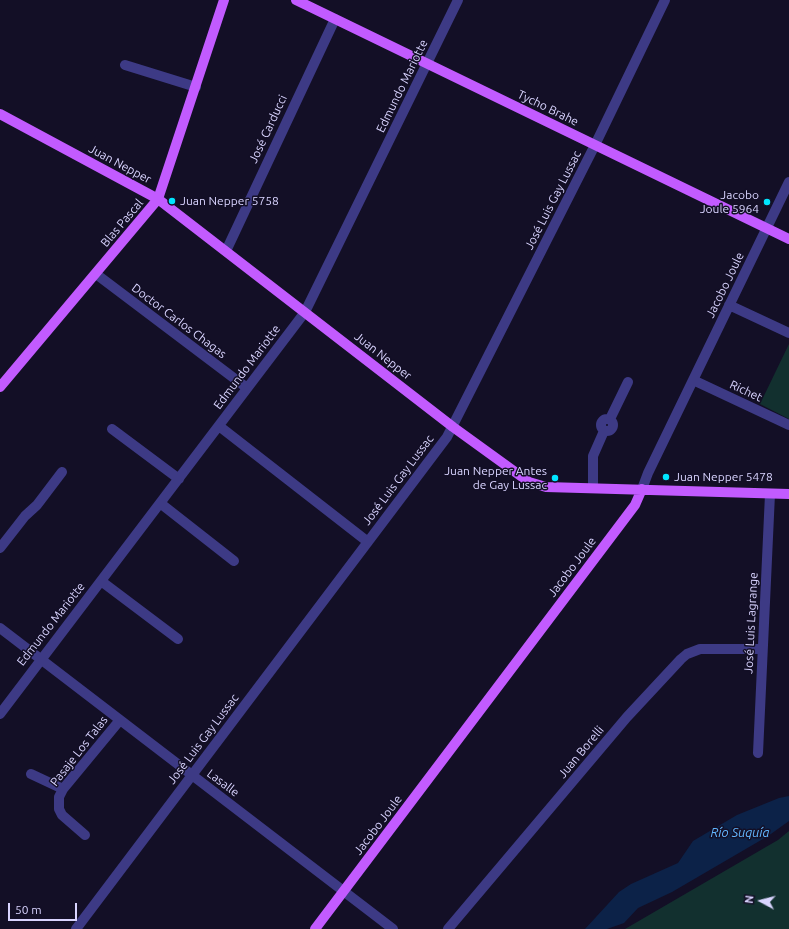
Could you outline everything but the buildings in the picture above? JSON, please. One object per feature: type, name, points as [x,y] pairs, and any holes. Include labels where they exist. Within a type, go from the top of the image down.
[{"type":"main road","name":"Blas Pascal","points":[[0,387],[158,199],[224,0]]},
{"type":"main road","name":"Tycho Brahe","points":[[296,0],[789,239]]},
{"type":"main road","name":"Juan Nepper","points":[[0,114],[158,199],[453,427],[529,482],[546,487],[789,494]]},
{"type":"main road","name":"Jacobo Joule","points":[[314,929],[344,892],[635,505],[642,489]]},
{"type":"street","name":"Edmundo Mariotte","points":[[0,714],[40,658],[101,581],[305,312],[458,0]]},
{"type":"street","name":"José Luis Gay Lussac","points":[[76,929],[453,427],[595,145],[665,0]]},
{"type":"street","name":"José Carducci","points":[[226,251],[335,18]]},
{"type":"street","points":[[125,65],[196,87]]},
{"type":"street","name":"Jacobo Joule","points":[[642,489],[648,473],[789,182]]},
{"type":"street","name":"Doctor Carlos Chagas","points":[[96,274],[247,388]]},
{"type":"street","points":[[729,305],[789,333]]},
{"type":"street","name":"Richet","points":[[693,380],[789,425]]},
{"type":"street","points":[[593,488],[593,456],[604,431],[610,431],[613,427],[610,419],[628,382]]},
{"type":"street","points":[[219,426],[368,542]]},
{"type":"street","points":[[112,429],[179,479]]},
{"type":"street","points":[[0,548],[25,516],[37,505],[62,472]]},
{"type":"street","name":"José Luis Lagrange","points":[[758,753],[770,494]]},
{"type":"street","points":[[160,503],[234,561]]},
{"type":"street","points":[[101,581],[178,640]]},
{"type":"street","name":"Lasalle","points":[[0,628],[393,929]]},
{"type":"street","name":"Juan Borelli","points":[[448,929],[627,717],[681,659],[687,654],[700,649],[762,649]]},
{"type":"street","name":"Pasaje Los Talas","points":[[85,835],[62,815],[59,809],[59,797],[63,789],[120,720]]},
{"type":"street","points":[[31,774],[63,789]]},
{"type":"green space","points":[[789,344],[789,419],[760,404]]},
{"type":"green space","points":[[789,831],[789,929],[625,929],[778,840]]},
{"type":"water","name":"Río Suquía","points":[[789,796],[789,821],[768,836],[672,892],[638,908],[624,923],[607,929],[585,929],[619,892],[631,884],[678,863],[693,841],[737,815],[779,798]]},
{"type":"place","name":"Juan Nepper 5758","points":[[172,201]]},
{"type":"place","name":"Jacobo Joule 5964","points":[[767,202]]},
{"type":"place","name":"Juan Nepper 5478","points":[[666,477]]},
{"type":"place","name":"Juan Nepper Antes de Gay Lussac","points":[[555,478]]}]
